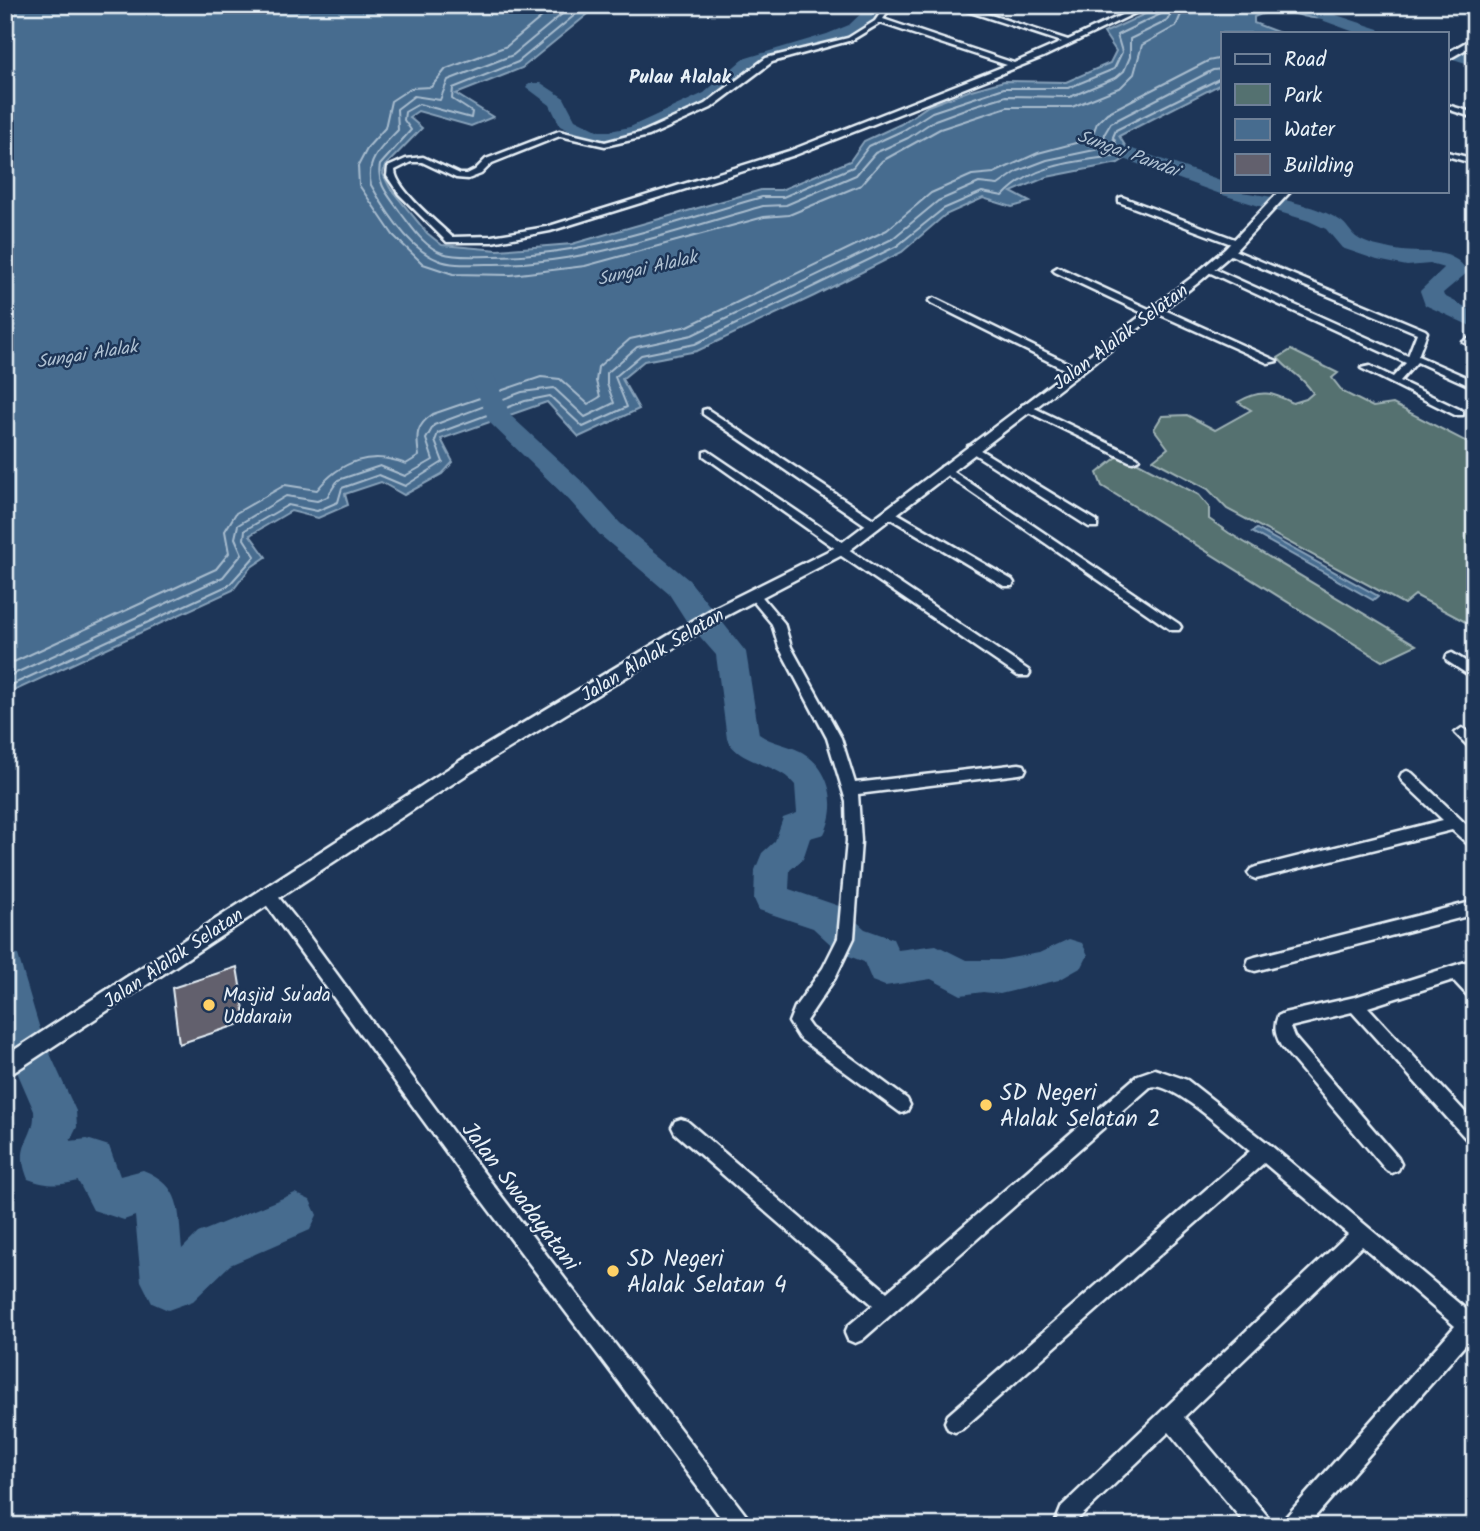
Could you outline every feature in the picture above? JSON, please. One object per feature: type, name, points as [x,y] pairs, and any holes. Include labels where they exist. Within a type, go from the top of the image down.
[{"type":"street","points":[[890,5],[878,20],[845,41],[769,60],[708,106],[646,134],[605,144],[559,133],[489,161],[483,170],[462,178],[452,176],[440,166],[414,160],[393,168],[390,173],[402,192],[450,240],[492,239],[547,229],[792,153],[1013,65],[1149,5]]},
{"type":"street","points":[[952,5],[1068,42]]},
{"type":"street","points":[[878,20],[1013,65]]},
{"type":"street","points":[[1451,55],[1475,40]]},
{"type":"street","points":[[1448,107],[1475,116]]},
{"type":"street","points":[[1448,154],[1475,162]]},
{"type":"street","name":"Jalan Alalak Selatan","points":[[5,1068],[466,766],[720,612],[842,549],[1207,269],[1233,247],[1285,192]]},
{"type":"street","points":[[1122,200],[1422,332],[1413,360],[1394,382]]},
{"type":"street","points":[[1207,269],[1475,385]]},
{"type":"street","points":[[1058,270],[1272,361]]},
{"type":"street","points":[[934,301],[1074,370]]},
{"type":"street","points":[[1366,368],[1459,413]]},
{"type":"street","points":[[1026,407],[1133,459]]},
{"type":"street","points":[[707,412],[874,525]]},
{"type":"street","points":[[972,448],[1093,524]]},
{"type":"street","points":[[708,454],[1023,673]]},
{"type":"street","points":[[945,469],[1175,627]]},
{"type":"street","points":[[890,513],[1008,583]]},
{"type":"street","points":[[754,596],[778,623],[785,647],[834,738],[850,789],[854,841],[846,938],[829,973],[801,1012],[797,1022],[805,1033],[901,1105]]},
{"type":"street","points":[[1452,658],[1475,674]]},
{"type":"street","points":[[1462,733],[1475,744]]},
{"type":"street","points":[[850,789],[1019,769]]},
{"type":"street","points":[[1407,777],[1475,842]]},
{"type":"street","points":[[1256,873],[1455,822]]},
{"type":"street","name":"Jalan Swadayatani","points":[[267,894],[324,966],[369,1033],[477,1180],[740,1526]]},
{"type":"street","points":[[1255,964],[1475,907]]},
{"type":"street","points":[[1392,1164],[1283,1034],[1284,1021],[1354,1004],[1475,966]]},
{"type":"street","points":[[1455,971],[1475,992]]},
{"type":"street","points":[[1354,1004],[1475,1136]]},
{"type":"street","points":[[855,1333],[1144,1081],[1164,1078],[1181,1086],[1264,1151],[1360,1235],[1472,1327],[1293,1526]]},
{"type":"street","points":[[681,1126],[886,1304]]},
{"type":"street","points":[[955,1422],[1264,1151]]},
{"type":"street","points":[[1065,1526],[1069,1513],[1360,1235]]},
{"type":"street","points":[[1170,1417],[1261,1526]]},
{"type":"green space","points":[[1291,350],[1338,373],[1332,378],[1343,392],[1373,407],[1393,404],[1475,446],[1475,627],[1415,595],[1404,604],[1227,509],[1208,489],[1153,460],[1168,448],[1154,429],[1162,416],[1187,415],[1215,430],[1251,410],[1238,402],[1253,395],[1272,394],[1293,403],[1306,399],[1313,393],[1304,381],[1278,358]]},
{"type":"green space","points":[[1121,454],[1199,495],[1209,507],[1209,519],[1229,533],[1416,645],[1382,661],[1102,486],[1097,473]]},
{"type":"water","name":"Sungai Alalak","points":[[5,5],[599,5],[522,68],[456,94],[493,117],[471,126],[418,111],[409,117],[422,128],[385,166],[383,174],[390,188],[427,233],[442,245],[498,250],[572,244],[761,190],[781,190],[850,161],[864,141],[901,124],[928,106],[1004,81],[1066,82],[1110,63],[1116,51],[1104,33],[1164,5],[1332,5],[1314,10],[1329,17],[1311,18],[1276,11],[1254,17],[1254,23],[1277,32],[1221,32],[1221,84],[1119,136],[1131,155],[1118,163],[1047,177],[1011,192],[1030,202],[1012,207],[983,198],[945,215],[902,252],[814,296],[697,351],[644,361],[622,379],[639,409],[579,437],[547,402],[441,439],[453,462],[442,474],[404,495],[381,482],[345,494],[348,505],[318,518],[291,511],[250,535],[266,557],[250,568],[233,590],[5,695]]},
{"type":"water","points":[[1257,529],[1378,596],[1373,600],[1252,532]]},
{"type":"building","name":"Masjid Su'ada Uddarain","points":[[237,967],[246,1022],[179,1044],[172,988]]},
{"type":"waterway","points":[[535,87],[558,102],[567,122],[596,137],[636,131],[710,97],[749,63],[795,47],[833,38],[855,28],[880,5]]},
{"type":"waterway","points":[[1289,5],[1370,32]]},
{"type":"waterway","points":[[1448,52],[1475,61]]},
{"type":"waterway","name":"Sungai Pandai","points":[[1090,140],[1221,187]]},
{"type":"waterway","name":"Sungai Pandai","points":[[1233,192],[1316,217],[1333,225],[1350,243],[1385,255],[1407,259],[1432,257],[1452,264],[1457,272],[1431,291],[1433,300],[1475,321]]},
{"type":"waterway","points":[[483,378],[499,418],[579,494],[610,529],[679,587],[698,615],[731,652],[743,739],[754,748],[788,760],[805,773],[810,782],[815,802],[812,824],[795,828],[791,849],[775,864],[771,876],[772,899],[826,917],[852,941],[880,951],[885,969],[936,962],[961,978],[983,975],[1000,977],[1046,968],[1069,955]]},
{"type":"waterway","points":[[5,967],[22,1037],[55,1111],[56,1127],[44,1146],[43,1164],[94,1161],[100,1183],[108,1195],[124,1198],[143,1191],[155,1200],[163,1281],[168,1287],[177,1285],[214,1249],[295,1215]]},
{"type":"place","name":"Masjid Su'ada Uddarain","points":[[209,1005]]},
{"type":"place","name":"SD Negeri Alalak Selatan 2","points":[[986,1105]]},
{"type":"place","name":"SD Negeri Alalak Selatan 4","points":[[613,1271]]},
{"type":"district","name":"Pulau Alalak","points":[[680,76]]}]
